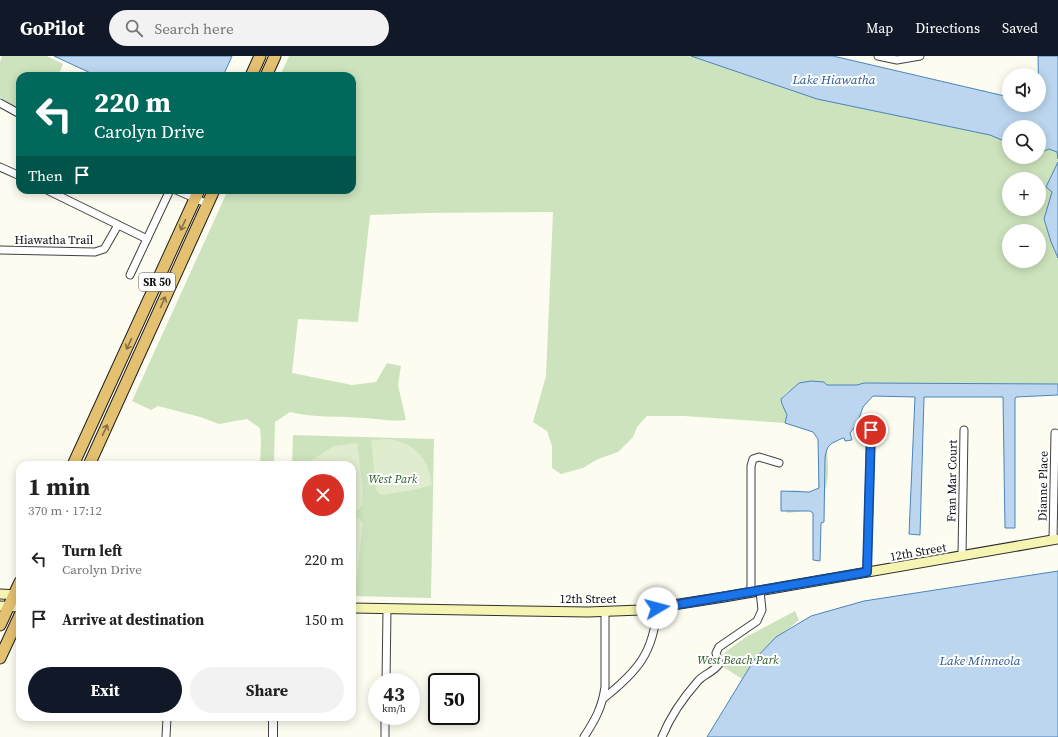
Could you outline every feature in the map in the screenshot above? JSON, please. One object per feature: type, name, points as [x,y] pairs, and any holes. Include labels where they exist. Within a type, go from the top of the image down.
[{"type":"highway","points":[[253,72],[260,56]]},
{"type":"highway","points":[[268,72],[275,56]]},
{"type":"highway","name":"SR 50","points":[[75,461],[197,194]]},
{"type":"highway","name":"SR 50","points":[[91,461],[212,194]]},
{"type":"highway","points":[[0,625],[16,597]]},
{"type":"highway","points":[[0,658],[16,623]]},
{"type":"main road","name":"12th Street","points":[[356,608],[605,612],[657,608],[1055,539]]},
{"type":"main road","points":[[0,594],[16,595]]},
{"type":"street","points":[[878,56],[897,60],[920,56]]},
{"type":"street","points":[[0,104],[16,112]]},
{"type":"street","points":[[0,167],[16,174]]},
{"type":"street","points":[[55,194],[147,239]]},
{"type":"street","points":[[130,275],[168,194]]},
{"type":"street","points":[[197,194],[208,204]]},
{"type":"street","name":"Hiawatha Trail","points":[[0,250],[95,252],[106,246],[118,225]]},
{"type":"street","points":[[867,572],[871,430]]},
{"type":"street","name":"Fran Mar Court","points":[[962,556],[964,430]]},
{"type":"street","name":"Dianne Place","points":[[1055,433],[1055,539]]},
{"type":"street","points":[[662,737],[677,708],[690,691],[699,680],[716,668],[719,664],[716,653],[719,647],[757,621],[762,610],[755,592],[751,466],[753,459],[759,457],[779,463]]},
{"type":"street","points":[[604,698],[630,676],[646,653],[654,634],[657,608]]},
{"type":"street","points":[[386,673],[387,609]]},
{"type":"street","points":[[584,737],[597,716],[604,698],[605,612]]},
{"type":"street","points":[[166,737],[167,721]]},
{"type":"street","points":[[273,721],[273,737]]},
{"type":"street","points":[[385,725],[385,737]]},
{"type":"green space","points":[[2,56],[47,56],[63,64],[60,72],[16,72],[16,107],[0,97],[0,62]]},
{"type":"green space","points":[[289,56],[734,56],[1002,125],[1002,164],[1046,164],[1046,132],[1058,136],[1058,385],[827,385],[824,382],[799,383],[783,396],[782,404],[787,415],[785,423],[684,416],[647,416],[637,427],[633,437],[618,452],[598,459],[583,468],[561,474],[552,468],[552,446],[547,431],[533,422],[546,376],[553,212],[425,213],[370,215],[358,322],[298,319],[292,373],[352,385],[376,382],[387,363],[401,366],[398,385],[406,420],[391,421],[365,418],[318,416],[290,412],[275,422],[274,461],[260,461],[260,428],[247,419],[219,424],[200,417],[158,406],[151,410],[132,401],[226,194],[356,194],[356,72],[282,72]]},
{"type":"green space","name":"West Park","points":[[293,435],[434,439],[431,598],[356,596],[356,461],[292,461]]},
{"type":"green space","points":[[389,439],[407,444],[419,454],[427,467],[432,485],[414,490],[381,495],[376,490],[371,440]]},
{"type":"green space","points":[[819,439],[827,446],[828,477],[825,491],[818,506],[803,511],[788,513],[780,505],[782,499],[788,492],[796,490],[811,494],[818,488]]},
{"type":"green space","points":[[357,443],[363,488],[362,505],[358,510],[356,510],[356,461],[311,461],[334,446]]},
{"type":"green space","points":[[356,518],[359,518],[363,523],[356,585]]},
{"type":"green space","name":"West Beach Park","points":[[795,611],[799,620],[760,654],[742,679],[719,664],[717,658],[746,637]]},
{"type":"water","points":[[54,56],[232,56],[225,72],[88,72]]},
{"type":"water","name":"Lake Hiawatha","points":[[691,56],[833,56],[1002,95],[1002,112],[1046,112],[1046,68],[1038,68],[1038,56],[1058,56],[1058,159],[1057,152],[1049,149],[1046,150],[1046,120],[1002,120],[1002,140],[990,135],[817,99]]},
{"type":"water","points":[[1058,162],[1058,258],[1044,219],[1052,192],[1046,187]]},
{"type":"water","points":[[811,381],[824,382],[827,385],[857,385],[864,383],[1058,384],[1058,395],[1016,397],[1015,399],[1015,528],[1005,528],[1003,397],[924,397],[920,535],[909,534],[915,397],[873,396],[863,407],[857,424],[850,433],[852,440],[845,441],[843,438],[832,443],[828,447],[825,458],[824,522],[821,523],[820,561],[813,560],[813,513],[810,511],[781,511],[781,491],[809,492],[819,488],[818,439],[813,432],[785,423],[787,415],[781,399],[799,383]]},
{"type":"water","name":"Lake Minneola","points":[[1058,571],[1058,737],[707,737],[754,660],[776,637],[811,616],[864,601]]},
{"type":"route","points":[[657,608],[867,572],[871,430]]}]
